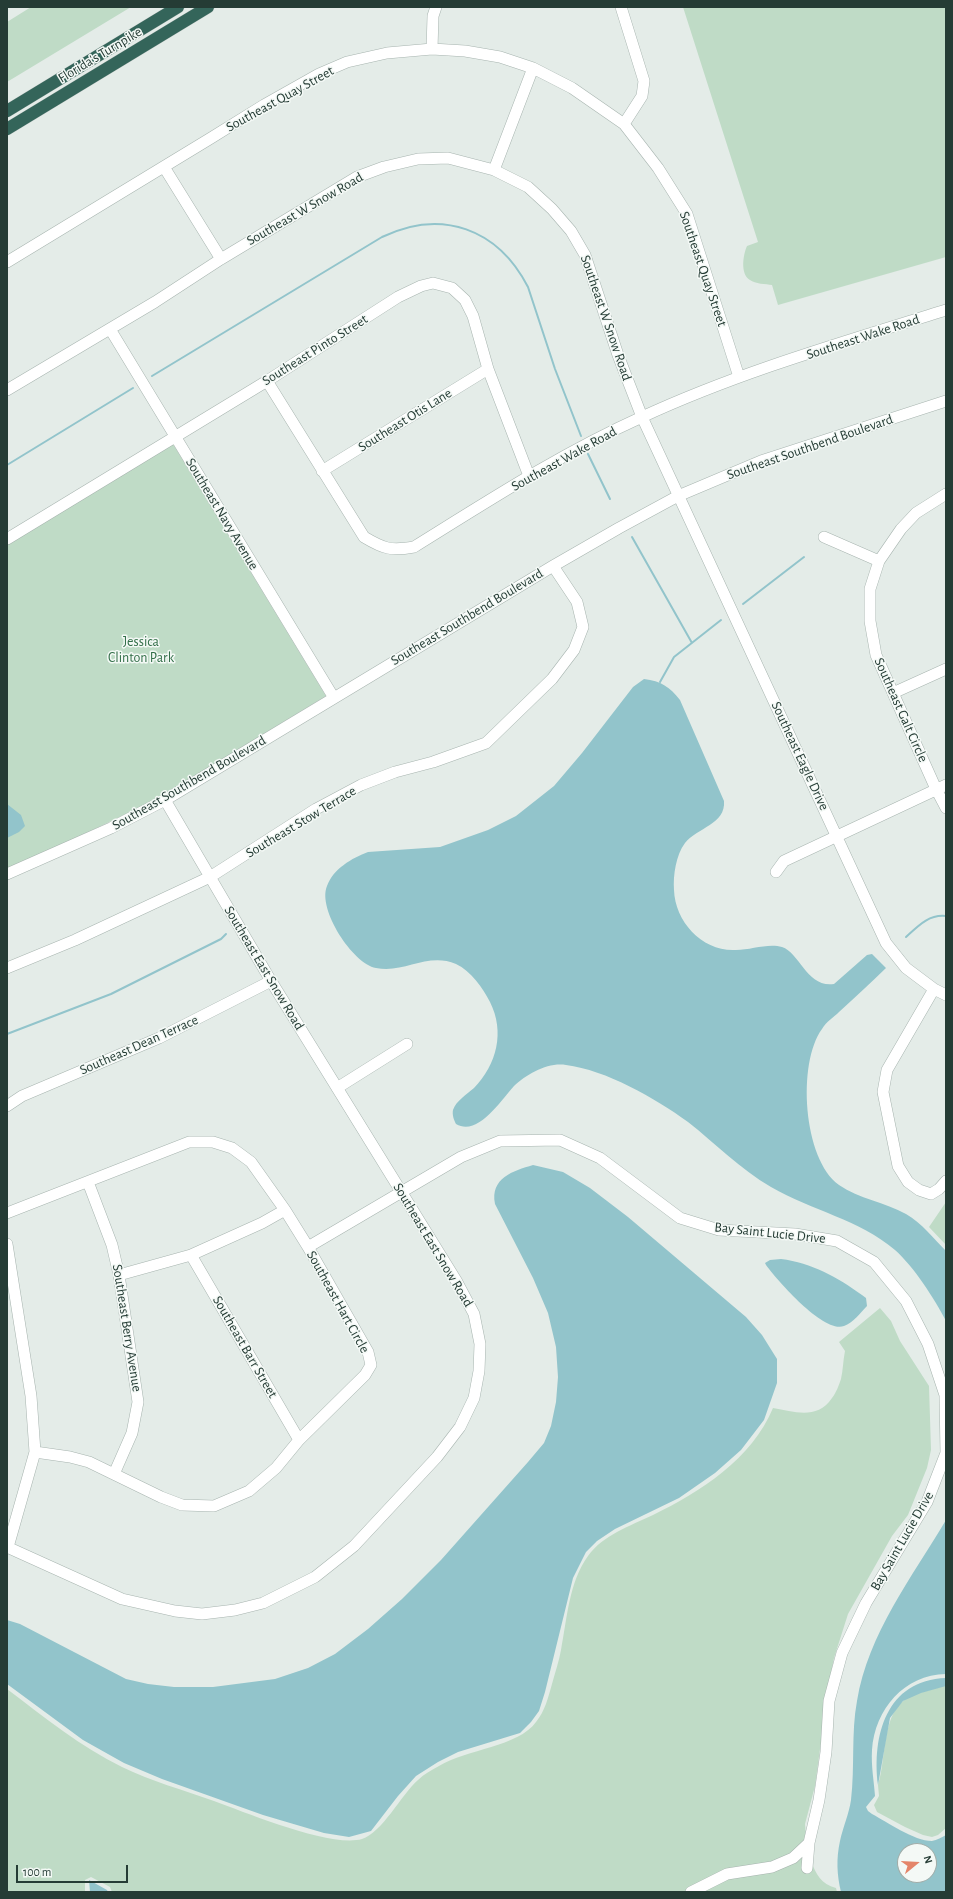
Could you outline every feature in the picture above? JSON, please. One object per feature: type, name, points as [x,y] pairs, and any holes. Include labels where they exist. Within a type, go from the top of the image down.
[{"type":"highway","name":"Florida's Turnpike","points":[[7,111],[178,7]]},
{"type":"highway","name":"Florida's Turnpike","points":[[7,129],[208,7]]},
{"type":"street","points":[[432,49],[433,16],[436,7]]},
{"type":"street","points":[[621,7],[644,81],[642,96],[624,124]]},
{"type":"street","name":"Southeast Quay Street","points":[[7,262],[264,105],[331,69],[347,62],[381,54],[432,49],[465,51],[500,57],[534,68],[572,88],[624,124],[658,168],[687,214],[739,377]]},
{"type":"street","points":[[494,170],[534,68]]},
{"type":"street","name":"Southeast W Snow Road","points":[[7,390],[110,329],[221,259],[356,177],[384,167],[418,159],[448,158],[494,170],[528,187],[552,209],[571,231],[585,255],[618,355],[642,417],[678,496]]},
{"type":"street","points":[[164,167],[221,259]]},
{"type":"street","name":"Southeast Pinto Street","points":[[7,539],[267,381],[398,297],[421,286],[433,283],[452,288],[465,300],[473,316],[488,368],[529,476]]},
{"type":"street","name":"Southeast Wake Road","points":[[267,381],[364,537],[381,547],[398,550],[414,547],[529,476],[642,417],[739,377],[946,310]]},
{"type":"street","name":"Southeast Navy Avenue","points":[[110,329],[334,698]]},
{"type":"street","name":"Southeast Otis Lane","points":[[322,471],[488,368]]},
{"type":"street","name":"Southeast Southbend Boulevard","points":[[7,874],[111,828],[165,800],[553,566],[618,528],[678,496],[761,461],[946,401]]},
{"type":"street","name":"Southeast Galt Circle","points":[[946,494],[916,513],[901,529],[879,561],[870,589],[870,621],[876,655],[893,693],[941,787],[946,808]]},
{"type":"street","name":"Southeast Eagle Drive","points":[[678,496],[886,943],[906,968],[934,989],[946,995]]},
{"type":"street","points":[[824,537],[879,561]]},
{"type":"street","name":"Southeast Stow Terrace","points":[[7,968],[75,940],[210,877],[316,809],[361,785],[395,772],[432,762],[486,744],[552,679],[574,650],[583,627],[577,602],[553,566]]},
{"type":"street","points":[[893,693],[946,669]]},
{"type":"street","points":[[776,872],[784,860],[941,787]]},
{"type":"street","name":"Southeast East Snow Road","points":[[8,1547],[122,1599],[174,1611],[202,1614],[235,1610],[264,1603],[315,1577],[354,1546],[437,1457],[460,1427],[474,1398],[480,1371],[480,1344],[474,1314],[402,1192],[271,981],[165,800]]},
{"type":"street","name":"Southeast Dean Terrace","points":[[7,1106],[22,1096],[159,1038],[271,981]]},
{"type":"street","points":[[934,989],[887,1070],[883,1092],[898,1166],[908,1182],[919,1190],[931,1194],[939,1189],[946,1181]]},
{"type":"street","points":[[337,1088],[407,1044]]},
{"type":"street","name":"Bay Saint Lucie Drive","points":[[308,1247],[461,1157],[500,1141],[560,1140],[600,1158],[680,1218],[719,1230],[795,1234],[837,1241],[874,1262],[906,1300],[928,1344],[945,1395],[946,1453],[927,1502],[866,1603],[842,1653],[829,1701],[826,1752],[819,1800],[809,1843],[807,1868]]},
{"type":"street","name":"Southeast Hart Circle","points":[[7,1213],[189,1142],[212,1142],[232,1148],[251,1162],[285,1210],[368,1352],[371,1365],[365,1375],[299,1440],[276,1468],[249,1491],[214,1506],[182,1505],[161,1497],[89,1462],[70,1457],[35,1452]]},
{"type":"street","name":"Southeast Berry Avenue","points":[[88,1182],[112,1245],[119,1275],[138,1402],[132,1433],[114,1474]]},
{"type":"street","points":[[119,1275],[191,1255],[262,1223],[285,1210]]},
{"type":"street","points":[[7,1244],[31,1396],[35,1452],[8,1547]]},
{"type":"street","name":"Southeast Barr Street","points":[[191,1255],[299,1440]]},
{"type":"street","points":[[691,1892],[705,1883],[727,1874],[772,1866],[793,1858],[809,1843]]},
{"type":"green space","points":[[31,7],[131,7],[7,82],[7,22]]},
{"type":"green space","points":[[683,7],[946,7],[946,257],[778,305],[772,285],[761,284],[750,280],[745,273],[743,264],[744,259],[747,246],[758,242]]},
{"type":"green space","name":"Jessica Clinton Park","points":[[173,444],[326,696],[153,801],[55,848],[7,868],[7,544]]},
{"type":"green space","points":[[946,1202],[946,1245],[929,1227]]},
{"type":"green space","points":[[880,1308],[891,1321],[900,1341],[929,1386],[931,1450],[927,1468],[908,1515],[892,1536],[848,1614],[834,1658],[829,1683],[815,1786],[805,1824],[806,1836],[802,1871],[810,1872],[811,1861],[820,1878],[826,1884],[836,1888],[837,1892],[112,1892],[110,1887],[91,1877],[85,1880],[85,1892],[7,1892],[7,1689],[77,1741],[107,1759],[133,1772],[289,1828],[330,1839],[362,1839],[377,1829],[384,1822],[412,1787],[425,1774],[450,1760],[517,1737],[528,1730],[536,1722],[546,1704],[558,1663],[573,1589],[582,1566],[588,1556],[601,1542],[609,1537],[689,1496],[723,1472],[752,1443],[764,1426],[773,1408],[805,1413],[813,1412],[826,1405],[835,1394],[841,1379],[845,1351],[839,1342]]},
{"type":"green space","points":[[946,1686],[946,1828],[938,1835],[932,1837],[923,1835],[905,1827],[877,1812],[874,1805],[879,1796],[878,1785],[881,1775],[888,1728],[896,1708],[903,1701],[912,1696]]},
{"type":"water","points":[[644,679],[665,685],[680,700],[724,801],[723,809],[716,820],[690,838],[679,853],[675,872],[674,890],[679,913],[685,924],[702,940],[713,946],[724,949],[742,950],[765,946],[782,947],[794,956],[810,976],[825,984],[834,984],[867,955],[872,954],[886,968],[826,1024],[814,1044],[809,1064],[807,1086],[811,1133],[818,1154],[827,1172],[839,1185],[855,1194],[889,1206],[906,1214],[923,1226],[946,1251],[946,1321],[930,1293],[909,1265],[895,1250],[881,1239],[866,1230],[803,1203],[771,1187],[728,1156],[688,1122],[675,1113],[630,1086],[613,1079],[581,1068],[566,1065],[552,1065],[545,1067],[531,1073],[514,1086],[496,1108],[481,1121],[473,1126],[464,1127],[456,1124],[453,1114],[454,1107],[482,1079],[493,1058],[496,1047],[498,1036],[495,1013],[484,991],[467,971],[456,964],[445,961],[435,960],[386,969],[376,968],[367,964],[357,957],[348,946],[332,921],[327,908],[325,896],[327,886],[338,869],[356,857],[368,852],[440,847],[488,830],[516,816],[554,786],[582,753],[633,687]]},
{"type":"water","points":[[7,804],[21,815],[25,826],[19,832],[7,838]]},
{"type":"water","points":[[533,1165],[563,1172],[590,1188],[628,1217],[746,1317],[762,1335],[777,1359],[777,1383],[764,1420],[741,1450],[715,1473],[679,1498],[615,1529],[597,1541],[586,1552],[573,1578],[539,1711],[520,1733],[458,1752],[438,1762],[416,1776],[398,1796],[371,1831],[349,1837],[324,1833],[263,1815],[162,1779],[124,1763],[83,1740],[7,1684],[7,1620],[20,1624],[126,1679],[148,1684],[174,1687],[213,1687],[275,1679],[308,1668],[335,1654],[368,1629],[402,1599],[441,1560],[528,1462],[544,1443],[551,1426],[556,1402],[558,1377],[556,1347],[548,1313],[533,1278],[495,1204],[494,1195],[496,1188],[505,1177],[518,1170]]},
{"type":"water","points":[[781,1259],[814,1267],[834,1277],[853,1288],[866,1298],[867,1306],[847,1325],[835,1326],[825,1322],[813,1314],[790,1293],[765,1263],[770,1260]]},
{"type":"water","points":[[946,1520],[946,1674],[931,1676],[917,1681],[894,1697],[886,1708],[874,1735],[872,1750],[875,1796],[866,1807],[872,1814],[917,1838],[932,1841],[946,1835],[946,1892],[841,1892],[838,1873],[838,1854],[841,1836],[851,1800],[855,1713],[857,1701],[871,1652],[881,1629]]},
{"type":"water","points":[[946,1678],[946,1686],[921,1693],[903,1701],[890,1718],[878,1785],[878,1748],[881,1730],[887,1714],[897,1700],[909,1689],[926,1681]]},
{"type":"water","points":[[89,1880],[107,1890],[108,1892],[90,1892]]},
{"type":"waterway","points":[[152,376],[382,237],[404,228],[426,224],[447,225],[466,229],[484,238],[501,251],[516,267],[528,287],[555,369],[581,436]]},
{"type":"waterway","points":[[7,465],[133,388]]},
{"type":"waterway","points":[[588,454],[610,499]]},
{"type":"waterway","points":[[632,537],[692,643]]},
{"type":"waterway","points":[[743,604],[804,557]]},
{"type":"waterway","points":[[660,682],[674,657],[721,620]]},
{"type":"waterway","points":[[906,937],[919,925],[929,919],[946,916]]},
{"type":"waterway","points":[[7,1034],[111,994],[221,939],[226,934]]}]
